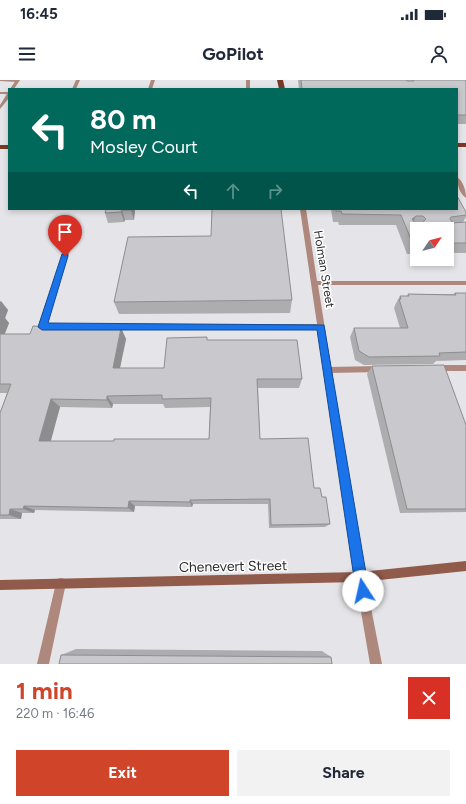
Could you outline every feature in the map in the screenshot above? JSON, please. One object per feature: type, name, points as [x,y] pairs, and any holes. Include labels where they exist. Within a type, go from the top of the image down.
[{"type":"street","points":[[0,80],[17,80]]},
{"type":"street","points":[[0,108],[8,96]]},
{"type":"street","points":[[458,181],[466,196]]},
{"type":"street","name":"Holman Street","points":[[303,210],[360,577],[376,664]]},
{"type":"street","points":[[74,228],[42,327],[321,327]]},
{"type":"street","points":[[314,283],[466,283]]},
{"type":"street","points":[[429,368],[466,368]]},
{"type":"street","points":[[328,370],[391,369]]},
{"type":"street","name":"Chenevert Street","points":[[0,585],[360,577],[466,566]]},
{"type":"street","points":[[43,664],[61,584]]},
{"type":"building","points":[[301,80],[466,80],[466,115],[458,115],[458,88],[302,88]]},
{"type":"building","points":[[458,198],[466,212],[466,215],[451,217],[450,219],[452,222],[423,222],[426,219],[423,216],[416,216],[412,219],[414,222],[410,222],[410,237],[401,215],[342,214],[341,211],[336,210],[458,210]]},
{"type":"building","points":[[106,210],[122,210],[121,212],[105,213]]},
{"type":"building","points":[[212,210],[281,210],[292,300],[114,302],[128,237],[211,236]]},
{"type":"building","points":[[466,222],[466,243],[454,243],[454,223]]},
{"type":"building","points":[[455,293],[466,293],[466,352],[439,353],[440,356],[369,357],[359,351],[354,328],[408,328],[399,299],[401,299],[400,296],[409,296],[408,294],[456,295]]},
{"type":"building","points":[[33,326],[56,327],[55,329],[121,328],[113,368],[164,368],[167,338],[207,337],[207,340],[297,340],[302,379],[257,379],[260,439],[308,438],[314,488],[320,488],[322,497],[326,497],[330,524],[271,525],[270,499],[190,500],[190,502],[129,501],[128,508],[24,506],[23,509],[10,509],[9,515],[0,515],[0,413],[11,384],[0,384],[0,334],[30,334]],"holes":[[[162,395],[162,399],[211,398],[209,439],[39,441],[51,399],[107,400],[107,396]]]},
{"type":"building","points":[[444,365],[466,425],[466,509],[407,509],[372,366]]},
{"type":"building","points":[[61,655],[331,657],[332,664],[59,664]]},
{"type":"route","points":[[65,256],[42,327],[321,327],[363,591]]}]
